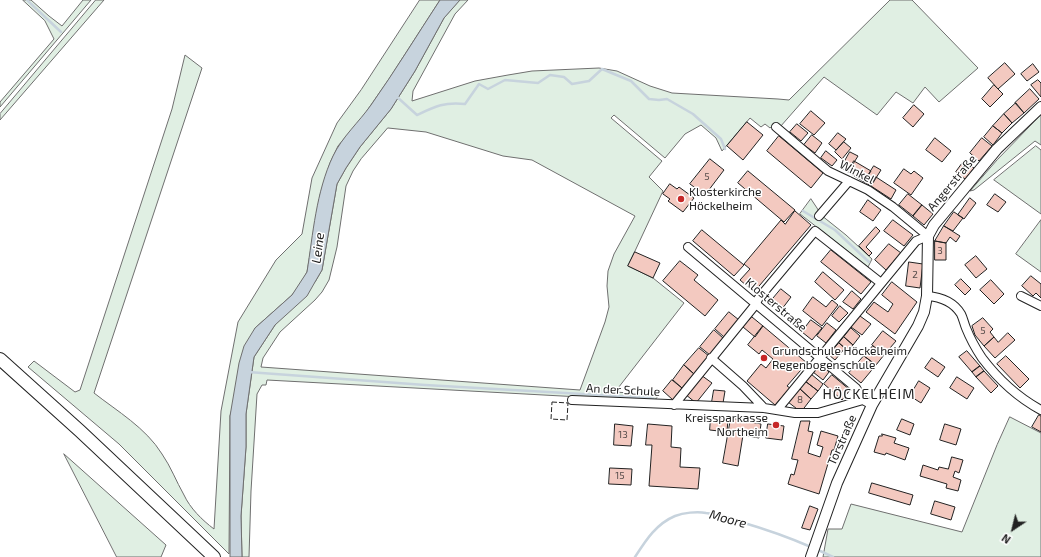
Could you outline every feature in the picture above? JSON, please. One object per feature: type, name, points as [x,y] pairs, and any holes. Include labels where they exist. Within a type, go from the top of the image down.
[{"type":"main road","points":[[0,359],[132,479],[214,557]]},
{"type":"street","name":"Angerstraße","points":[[928,236],[934,224],[997,149],[1041,107]]},
{"type":"street","name":"Winkel","points":[[776,127],[828,171],[868,190],[893,207],[928,236]]},
{"type":"street","points":[[819,216],[849,181]]},
{"type":"street","name":"An der Schule","points":[[674,405],[756,304],[758,299],[815,231],[881,283]]},
{"type":"street","points":[[777,410],[916,241],[928,236],[927,296],[945,299],[952,303],[961,313],[968,334],[981,356],[998,378],[1016,394],[1041,410]]},
{"type":"street","name":"Klosterstraße","points":[[688,247],[856,388],[867,402]]},
{"type":"street","name":"Torstraße","points":[[812,557],[815,543],[867,402],[918,326],[924,312],[927,296]]},
{"type":"street","points":[[1021,296],[1041,306]]},
{"type":"street","points":[[711,358],[743,386],[764,408]]},
{"type":"street","name":"An der Schule","points":[[572,400],[764,408],[795,413],[818,413],[867,402]]},
{"type":"green space","points":[[23,0],[31,0],[62,26],[83,0],[91,0],[0,107],[0,102],[54,39],[45,21]]},
{"type":"green space","points":[[96,0],[104,0],[0,120],[0,114]]},
{"type":"green space","points":[[420,0],[440,0],[364,115],[338,146],[330,163],[320,195],[307,272],[292,295],[255,328],[230,416],[229,554],[119,444],[28,367],[34,361],[75,392],[80,390],[172,109],[185,55],[202,68],[94,393],[131,420],[148,436],[165,459],[190,505],[201,518],[214,529],[221,411],[238,322],[276,260],[302,234],[312,178],[337,123],[361,90]]},
{"type":"green space","points":[[460,0],[468,0],[455,14],[413,91],[412,101],[475,81],[508,75],[532,71],[599,68],[617,71],[650,86],[672,93],[789,100],[890,0],[912,0],[978,68],[939,102],[925,87],[913,103],[896,92],[877,115],[824,77],[780,127],[776,123],[770,128],[765,124],[761,127],[750,118],[722,151],[716,138],[701,125],[685,134],[665,158],[614,115],[611,118],[662,161],[649,177],[663,191],[628,266],[653,278],[684,303],[615,392],[659,395],[654,401],[267,380],[266,385],[262,385],[257,394],[251,491],[249,557],[242,557],[241,516],[246,447],[246,414],[254,357],[275,325],[315,282],[322,270],[337,184],[360,147],[391,109],[415,71],[444,18]],"holes":[[[388,128],[426,132],[503,156],[532,160],[635,216],[614,254],[608,271],[607,286],[609,307],[580,390],[261,367],[263,358],[280,332],[315,300],[329,280],[337,247],[346,186],[361,159]]]},
{"type":"green space","points":[[1041,115],[1041,145],[1035,141],[974,190],[970,191],[997,160]]},
{"type":"green space","points":[[1036,146],[1041,150],[1041,214],[994,180]]},
{"type":"green space","points":[[811,199],[821,215],[872,259],[868,267],[800,214]]},
{"type":"green space","points":[[1041,220],[1041,272],[1016,254]]},
{"type":"green space","points":[[1010,417],[1041,433],[1041,557],[823,557],[828,529],[842,529],[851,504],[962,532],[997,445]]},
{"type":"green space","points":[[64,454],[166,545],[161,557],[117,557]]},
{"type":"water","name":"Leine","points":[[440,0],[460,0],[444,18],[415,71],[391,109],[360,147],[337,184],[322,270],[307,296],[275,325],[254,357],[246,414],[246,447],[241,516],[242,557],[230,557],[230,416],[239,363],[244,346],[255,328],[292,295],[307,272],[313,228],[319,199],[327,170],[333,156],[341,142],[380,92]]},
{"type":"building","points":[[1005,63],[1015,74],[998,89],[988,78]]},
{"type":"building","points":[[1033,64],[1039,72],[1027,81],[1021,74]]},
{"type":"building","points":[[1038,80],[1041,83],[1041,97],[1031,85]]},
{"type":"building","points":[[994,85],[1003,94],[990,107],[982,99]]},
{"type":"building","points":[[1030,89],[1039,99],[1024,113],[1015,103]]},
{"type":"building","points":[[1016,103],[1024,113],[1012,123],[1004,114]]},
{"type":"building","points":[[914,105],[924,114],[913,127],[903,118]]},
{"type":"building","points":[[811,111],[825,123],[814,135],[800,124]]},
{"type":"building","points":[[1004,114],[1012,123],[1002,133],[993,126]]},
{"type":"building","points":[[747,122],[763,135],[743,160],[727,146]]},
{"type":"building","points":[[797,124],[808,133],[801,141],[790,132]]},
{"type":"building","points":[[993,126],[1002,133],[993,145],[984,137]]},
{"type":"building","points":[[838,133],[846,139],[836,150],[829,144]]},
{"type":"building","points":[[812,135],[822,143],[815,153],[804,145]]},
{"type":"building","points":[[779,136],[823,173],[811,188],[767,151]]},
{"type":"building","points":[[935,138],[951,151],[942,162],[926,150]]},
{"type":"building","points":[[982,138],[992,146],[979,161],[970,153]]},
{"type":"building","points":[[844,142],[851,148],[842,159],[835,152]]},
{"type":"building","points":[[826,151],[837,160],[832,166],[821,158]]},
{"type":"building","points":[[850,152],[858,156],[848,172],[841,168]]},
{"type":"building","points":[[710,159],[724,170],[705,195],[690,184]]},
{"type":"building","points":[[854,161],[871,171],[864,182],[848,172]]},
{"type":"building","points":[[964,161],[974,168],[965,179],[956,172]]},
{"type":"building","points":[[874,166],[881,170],[871,186],[864,182]]},
{"type":"building","points":[[904,169],[911,174],[914,171],[923,178],[911,195],[894,183]]},
{"type":"building","points":[[748,171],[795,210],[784,222],[738,183]]},
{"type":"building","points":[[876,177],[896,190],[891,199],[871,186]]},
{"type":"building","name":"Klosterkirche Höckelheim","points":[[670,184],[677,189],[679,187],[694,198],[683,212],[668,201],[670,199],[663,194]]},
{"type":"building","points":[[908,194],[922,205],[913,216],[899,205]]},
{"type":"building","points":[[995,194],[1006,202],[998,212],[987,205]]},
{"type":"building","points":[[970,198],[976,203],[964,219],[958,215]]},
{"type":"building","points":[[868,200],[881,210],[873,221],[860,212]]},
{"type":"building","points":[[922,205],[933,214],[924,225],[913,216]]},
{"type":"building","points":[[795,211],[811,225],[754,292],[740,280],[750,269],[744,264],[781,220],[785,224]]},
{"type":"building","points":[[954,212],[963,218],[953,231],[944,226]]},
{"type":"building","points":[[893,220],[913,235],[904,246],[884,231]]},
{"type":"building","points":[[944,226],[960,236],[956,242],[950,237],[946,243],[935,241]]},
{"type":"building","points":[[876,227],[880,231],[866,247],[872,253],[869,256],[859,246]]},
{"type":"building","points":[[702,230],[744,265],[734,276],[693,241]]},
{"type":"building","points":[[935,241],[946,243],[946,260],[935,260]]},
{"type":"building","points":[[889,244],[901,253],[886,270],[875,260]]},
{"type":"building","points":[[831,250],[871,282],[861,294],[821,262]]},
{"type":"building","points":[[635,252],[660,263],[653,278],[628,266]]},
{"type":"building","points":[[976,256],[987,269],[976,278],[965,265]]},
{"type":"building","points":[[680,261],[698,275],[694,280],[718,300],[705,316],[663,281]]},
{"type":"building","points":[[909,262],[923,264],[920,288],[906,286]]},
{"type":"building","points":[[823,272],[844,290],[835,300],[815,282]]},
{"type":"building","points":[[1031,276],[1041,284],[1041,298],[1036,293],[1033,296],[1022,286]]},
{"type":"building","points":[[961,279],[971,289],[965,295],[955,285]]},
{"type":"building","points":[[991,280],[1004,294],[994,304],[980,290]]},
{"type":"building","points":[[892,282],[917,302],[895,334],[866,312],[874,302],[888,312],[893,304],[882,295]]},
{"type":"building","points":[[781,289],[791,297],[782,309],[771,301]]},
{"type":"building","points":[[852,291],[861,299],[853,309],[843,302]]},
{"type":"building","points":[[813,297],[826,307],[832,300],[838,305],[822,326],[803,311]]},
{"type":"building","points":[[840,306],[848,313],[839,322],[832,316]]},
{"type":"building","points":[[729,312],[739,320],[724,337],[715,329]]},
{"type":"building","points":[[860,316],[871,324],[862,335],[851,327]]},
{"type":"building","points":[[752,317],[763,326],[755,337],[743,327]]},
{"type":"building","points":[[983,318],[993,329],[990,332],[994,337],[984,346],[975,335],[972,326]]},
{"type":"building","points":[[811,320],[822,328],[812,340],[802,332]]},
{"type":"building","points":[[827,323],[836,330],[826,343],[817,336]]},
{"type":"building","points":[[763,326],[807,363],[787,386],[790,388],[775,405],[747,381],[761,364],[766,368],[773,359],[762,350],[759,354],[748,345]]},
{"type":"building","points":[[851,328],[860,336],[853,345],[844,337]]},
{"type":"building","points":[[714,330],[723,338],[710,355],[700,347]]},
{"type":"building","points":[[883,331],[896,341],[884,355],[872,345]]},
{"type":"building","points":[[1008,333],[1015,340],[995,358],[984,346],[994,337],[998,342]]},
{"type":"building","points":[[844,337],[853,345],[848,351],[839,343]]},
{"type":"building","points":[[839,343],[845,348],[835,360],[829,355]]},
{"type":"building","points":[[873,346],[884,355],[876,365],[864,356]]},
{"type":"building","points":[[699,348],[709,356],[694,374],[684,365]]},
{"type":"building","points":[[967,351],[980,366],[972,372],[959,357]]},
{"type":"building","points":[[864,356],[876,365],[861,383],[849,373]]},
{"type":"building","points":[[1006,356],[1029,379],[1020,388],[997,364]]},
{"type":"building","points":[[932,358],[945,367],[938,377],[925,368]]},
{"type":"building","points":[[820,364],[829,372],[823,380],[813,372]]},
{"type":"building","points":[[684,365],[694,374],[682,388],[673,380]]},
{"type":"building","points":[[980,366],[984,371],[976,377],[972,372]]},
{"type":"building","points":[[984,371],[998,386],[991,393],[976,377]]},
{"type":"building","points":[[811,374],[823,384],[818,391],[805,381]]},
{"type":"building","points":[[701,375],[712,383],[696,403],[685,394]]},
{"type":"building","points":[[832,375],[850,390],[842,400],[824,384]]},
{"type":"building","points":[[957,377],[974,388],[967,399],[950,388]]},
{"type":"building","points":[[672,380],[682,388],[673,400],[663,391]]},
{"type":"building","points":[[805,381],[818,391],[811,399],[799,388]]},
{"type":"building","points":[[919,381],[930,388],[921,403],[910,396]]},
{"type":"building","points":[[799,388],[811,399],[801,412],[788,402]]},
{"type":"building","points":[[714,390],[725,391],[723,403],[712,402]]},
{"type":"building","points":[[1039,415],[1041,416],[1041,432],[1032,427]]},
{"type":"building","points":[[711,417],[728,419],[727,432],[710,430]]},
{"type":"building","points":[[731,418],[761,424],[759,438],[743,435],[738,466],[723,463]]},
{"type":"building","points":[[902,419],[914,424],[910,435],[897,430]]},
{"type":"building","points":[[801,421],[810,421],[808,431],[813,432],[808,453],[820,457],[823,447],[817,445],[821,431],[838,436],[834,450],[832,450],[819,494],[788,484],[791,474],[794,475],[798,460],[792,459]]},
{"type":"building","points":[[615,424],[633,426],[631,446],[614,445]]},
{"type":"building","points":[[648,424],[672,426],[671,447],[681,448],[680,467],[700,468],[698,489],[649,486],[652,445],[646,445]]},
{"type":"building","points":[[768,424],[784,426],[782,440],[766,438]]},
{"type":"building","points":[[945,424],[961,429],[956,445],[940,440]]},
{"type":"building","points":[[882,434],[896,438],[894,443],[909,448],[905,460],[886,453],[885,455],[874,452],[879,436],[882,436]]},
{"type":"building","points":[[952,457],[963,460],[959,473],[955,471],[953,477],[961,480],[958,491],[946,488],[947,484],[920,476],[923,465],[938,470],[939,467],[948,469]]},
{"type":"building","points":[[610,468],[632,469],[631,485],[609,484]]},
{"type":"building","points":[[872,483],[913,495],[910,505],[869,493]]},
{"type":"building","points":[[935,501],[955,507],[951,520],[931,514]]},
{"type":"building","points":[[810,506],[818,509],[810,530],[802,528]]},
{"type":"waterway","points":[[27,0],[61,32]]},
{"type":"waterway","points":[[396,96],[417,115],[440,105],[465,104],[479,84],[488,89],[505,80],[538,83],[550,75],[564,77],[572,84],[589,81],[602,69],[631,81],[649,99],[667,99],[693,114],[721,139],[725,149]]},
{"type":"waterway","points":[[803,211],[835,230],[869,262]]},
{"type":"waterway","points":[[248,372],[425,385],[653,398]]},
{"type":"waterway","name":"Moore","points":[[635,557],[647,539],[662,523],[675,516],[694,512],[719,515],[776,533],[811,547]]},
{"type":"waterway","name":"Moore","points":[[816,549],[833,557]]},
{"type":"fence","points":[[552,402],[568,403],[567,420],[551,419],[552,402]]},
{"type":"place","name":"Klosterkirche Höckelheim","points":[[681,199]]},
{"type":"place","name":"Grundschule Höckelheim Regenbogenschule","points":[[764,358]]},
{"type":"place","name":"Kreissparkasse Northeim","points":[[776,425]]},
{"type":"district","name":"HÖCKELHEIM","points":[[869,394]]}]
